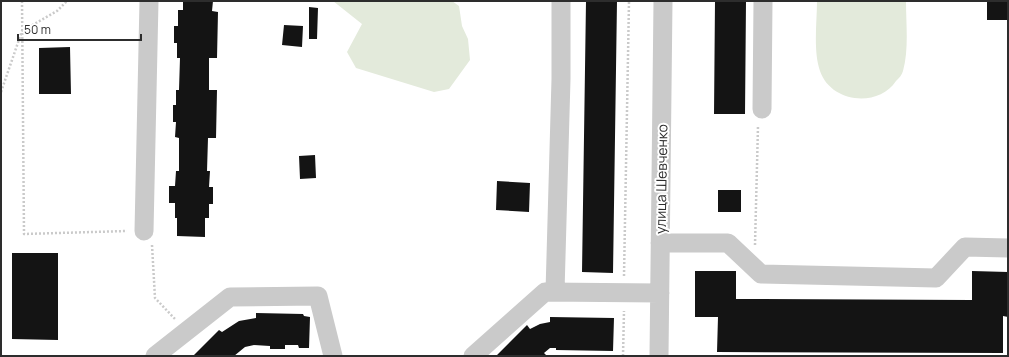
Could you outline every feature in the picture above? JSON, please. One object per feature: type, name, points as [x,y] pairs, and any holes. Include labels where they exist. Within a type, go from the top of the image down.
[{"type":"street","points":[[144,231],[149,1]]},
{"type":"street","points":[[555,292],[561,79],[561,1]]},
{"type":"street","name":"улица Шевченко","points":[[659,356],[663,1]]},
{"type":"street","points":[[762,110],[763,1]]},
{"type":"street","points":[[660,243],[728,243],[761,274],[936,278],[965,247],[1008,248]]},
{"type":"street","points":[[473,356],[545,292],[660,294]]},
{"type":"street","points":[[155,356],[230,297],[318,296],[333,356]]},
{"type":"path","points":[[22,1],[24,234],[151,231],[156,298],[187,331]]},
{"type":"path","points":[[1,92],[22,31],[57,11],[67,1]]},
{"type":"path","points":[[623,356],[629,1]]},
{"type":"path","points":[[754,267],[758,124],[755,109],[762,110]]},
{"type":"green space","points":[[333,1],[452,1],[459,6],[462,26],[468,39],[470,60],[449,89],[434,92],[356,68],[347,52],[362,24]]},
{"type":"green space","points":[[817,1],[906,1],[907,45],[905,63],[901,75],[888,90],[867,98],[855,98],[834,90],[826,82],[820,71],[817,55]]},
{"type":"building","points":[[183,1],[213,1],[212,11],[218,12],[217,58],[209,58],[209,90],[217,90],[216,138],[208,138],[207,171],[210,171],[209,187],[213,187],[213,204],[209,204],[209,218],[205,218],[205,237],[177,236],[175,203],[169,203],[169,186],[175,186],[176,171],[179,171],[179,138],[175,137],[176,122],[173,122],[173,105],[176,105],[176,90],[179,90],[180,58],[177,58],[177,43],[174,43],[174,26],[178,26],[178,10],[183,10]]},
{"type":"building","points":[[586,1],[617,1],[613,273],[582,272]]},
{"type":"building","points":[[715,1],[746,1],[745,114],[714,114]]},
{"type":"building","points":[[987,1],[1008,1],[1008,20],[987,20]]},
{"type":"building","points":[[309,7],[318,8],[317,39],[309,39]]},
{"type":"building","points":[[284,25],[303,26],[302,47],[282,45]]},
{"type":"building","points":[[70,47],[71,94],[39,94],[39,48]]},
{"type":"building","points":[[315,155],[316,178],[300,179],[299,156]]},
{"type":"building","points":[[497,181],[530,183],[529,212],[496,210]]},
{"type":"building","points":[[718,190],[741,190],[741,212],[718,212]]},
{"type":"building","points":[[12,253],[58,253],[58,340],[12,339]]},
{"type":"building","points":[[695,271],[736,271],[736,299],[972,300],[972,271],[1008,272],[1008,317],[1003,316],[1003,353],[717,352],[718,317],[695,317]]},
{"type":"building","points":[[256,313],[303,314],[304,316],[310,317],[309,348],[299,348],[298,345],[285,345],[285,349],[270,349],[270,346],[254,345],[245,347],[234,356],[193,356],[219,330],[222,332],[239,321],[256,318]]},
{"type":"building","points":[[550,317],[614,318],[613,351],[556,350],[556,348],[550,348],[544,353],[546,355],[545,356],[496,356],[527,325],[530,329],[540,324],[550,322]]}]
